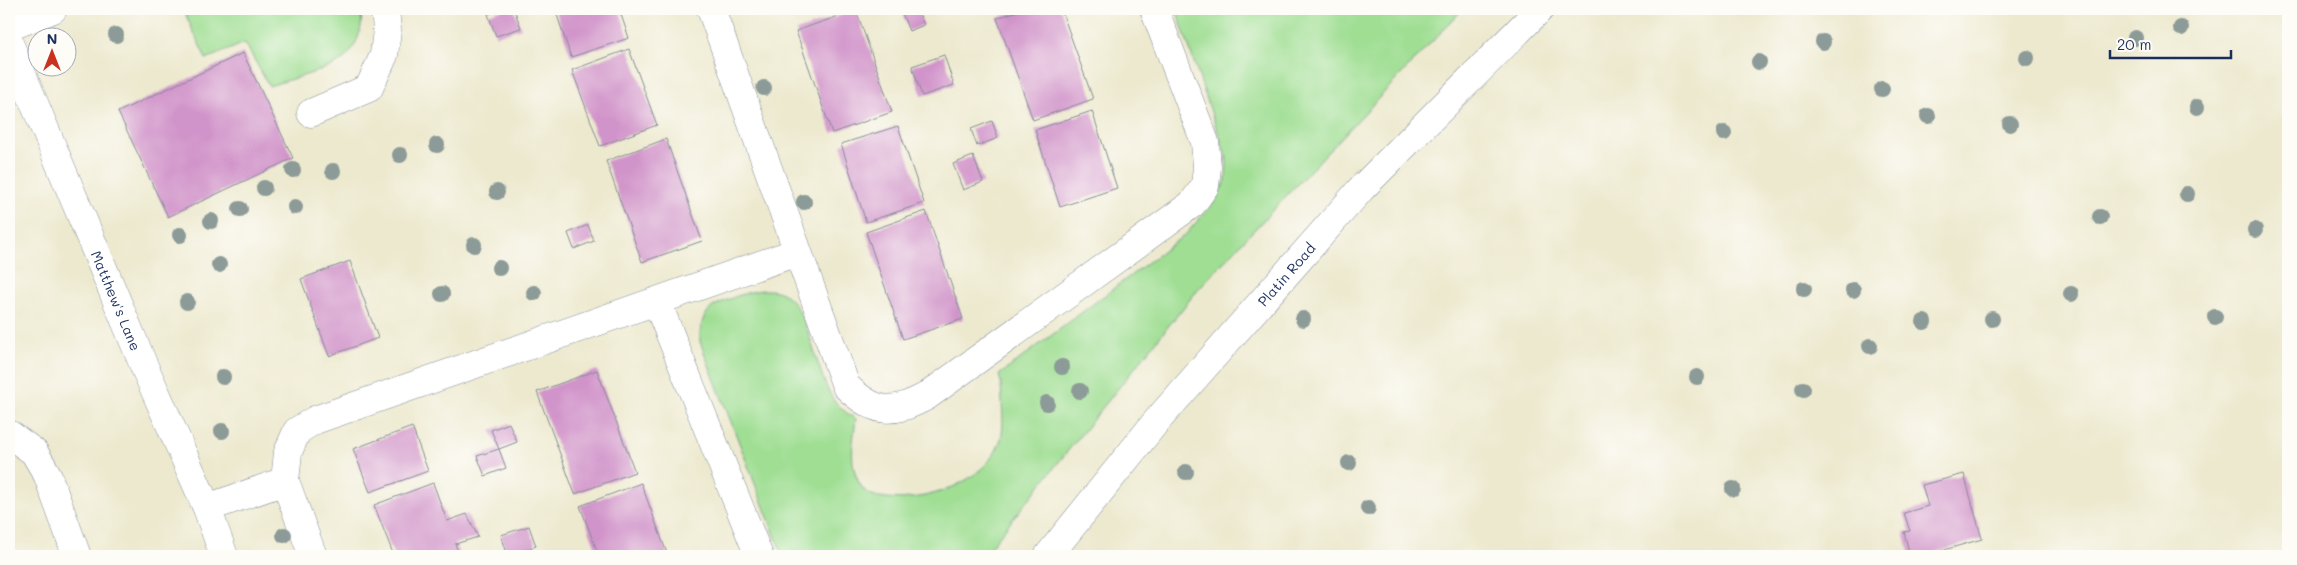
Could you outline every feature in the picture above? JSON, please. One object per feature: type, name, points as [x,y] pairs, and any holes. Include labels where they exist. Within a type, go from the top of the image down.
[{"type":"street","points":[[9,26],[53,9]]},
{"type":"street","points":[[311,113],[369,88],[384,55],[387,30],[385,9]]},
{"type":"street","points":[[711,9],[846,386],[862,402],[888,410],[910,406],[927,396],[1192,204],[1206,186],[1208,167],[1205,142],[1154,9]]},
{"type":"street","name":"Platin Road","points":[[1048,556],[1154,423],[1360,189],[1540,9]]},
{"type":"street","name":"Matthew's Lane","points":[[9,43],[144,366],[207,508],[224,556]]},
{"type":"street","points":[[314,556],[284,481],[288,452],[297,431],[315,420],[798,252]]},
{"type":"street","points":[[657,302],[759,556]]},
{"type":"street","points":[[9,434],[34,452],[46,474],[78,556]]},
{"type":"street","points":[[207,508],[284,481]]},
{"type":"green space","points":[[183,9],[360,9],[361,25],[356,42],[347,56],[341,61],[318,71],[269,86],[245,43],[206,59]]},
{"type":"green space","points":[[1176,9],[1463,9],[1200,287],[983,556],[783,556],[700,342],[701,325],[705,315],[718,304],[745,293],[766,290],[781,293],[792,301],[801,314],[808,331],[830,395],[840,407],[856,419],[852,453],[854,470],[861,486],[869,493],[887,498],[919,497],[937,493],[970,478],[994,454],[1001,439],[1003,419],[999,375],[1187,233],[1215,201],[1226,180],[1227,159]]},
{"type":"building","points":[[503,9],[514,9],[521,28],[496,36],[488,14]]},
{"type":"building","points":[[555,9],[619,9],[629,38],[571,57]]},
{"type":"building","points":[[790,9],[813,9],[792,16]]},
{"type":"building","points":[[917,9],[924,25],[909,31],[901,11]]},
{"type":"building","points":[[1024,9],[1061,9],[1093,99],[1033,120],[997,18]]},
{"type":"building","points":[[856,10],[892,112],[832,133],[796,31]]},
{"type":"building","points":[[629,49],[657,125],[600,146],[572,70]]},
{"type":"building","points":[[243,53],[293,158],[168,217],[118,112]]},
{"type":"building","points":[[944,55],[954,85],[922,96],[912,66]]},
{"type":"building","points":[[1092,111],[1117,188],[1060,207],[1035,130]]},
{"type":"building","points":[[992,121],[998,138],[977,146],[971,129]]},
{"type":"building","points":[[898,126],[924,203],[866,222],[841,144]]},
{"type":"building","points":[[666,139],[702,241],[642,262],[606,161]]},
{"type":"building","points":[[973,156],[983,182],[963,190],[953,164]]},
{"type":"building","points":[[926,211],[963,319],[903,339],[866,232]]},
{"type":"building","points":[[588,225],[594,241],[574,249],[568,233]]},
{"type":"building","points":[[350,261],[378,338],[329,356],[301,279]]},
{"type":"building","points":[[597,370],[635,472],[575,494],[537,392]]},
{"type":"building","points":[[509,423],[517,442],[499,449],[491,430]]},
{"type":"building","points":[[412,427],[428,471],[370,492],[353,449]]},
{"type":"building","points":[[499,449],[506,468],[485,476],[477,456]]},
{"type":"building","points":[[1964,474],[1982,539],[1923,556],[1910,556],[1904,532],[1910,531],[1904,513],[1928,506],[1922,485]]},
{"type":"building","points":[[433,483],[447,521],[467,514],[478,537],[455,544],[460,556],[394,556],[374,505]]},
{"type":"building","points":[[641,483],[668,556],[599,556],[580,506]]},
{"type":"building","points":[[529,526],[536,546],[508,556],[501,535]]}]
